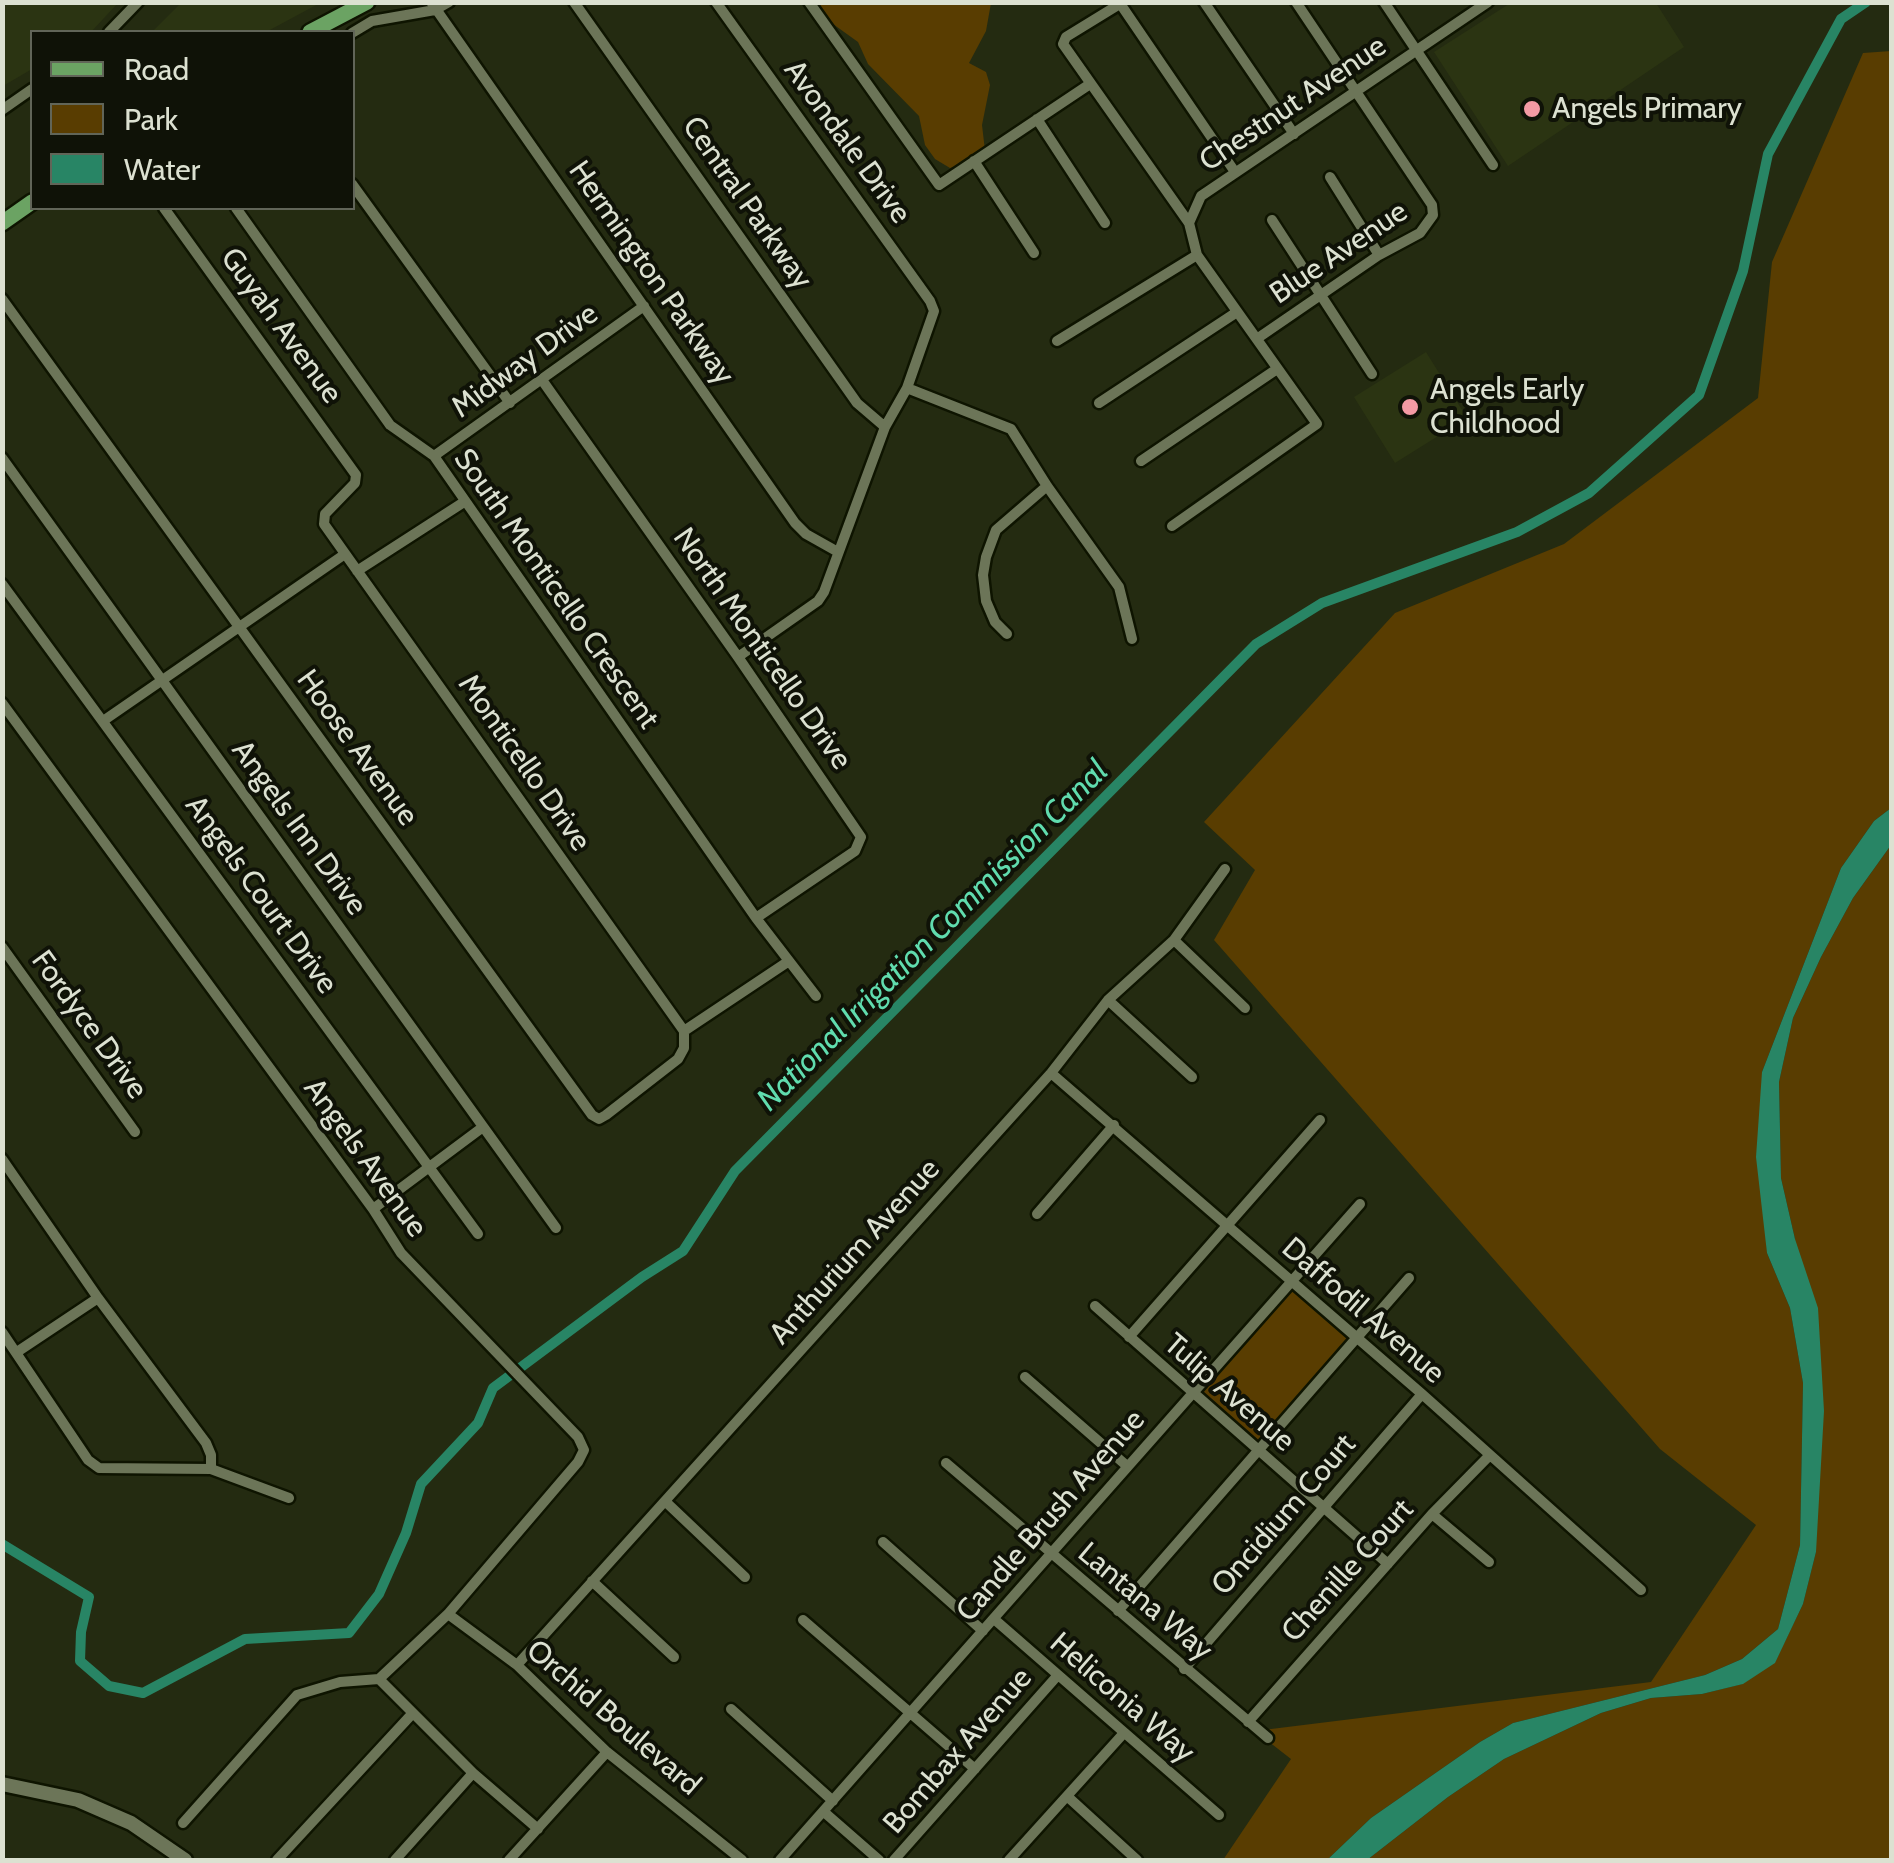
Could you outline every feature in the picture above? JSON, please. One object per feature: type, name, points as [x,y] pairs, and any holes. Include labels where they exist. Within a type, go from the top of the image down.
[{"type":"main road","points":[[314,30],[367,2]]},
{"type":"main road","points":[[2,223],[30,203]]},
{"type":"street","points":[[111,30],[138,2]]},
{"type":"street","points":[[355,31],[372,21],[449,2]]},
{"type":"street","name":"Central Parkway","points":[[574,2],[857,402],[886,426]]},
{"type":"street","name":"Avondale Drive","points":[[716,2],[930,301],[934,312],[906,388]]},
{"type":"street","points":[[810,2],[939,185],[1090,84]]},
{"type":"street","points":[[1204,2],[1294,134]]},
{"type":"street","name":"Blue Avenue","points":[[1258,338],[1430,224],[1432,205],[1296,2]]},
{"type":"street","points":[[1384,2],[1493,165]]},
{"type":"street","points":[[1172,526],[1317,424],[1197,254],[1189,223],[1063,44],[1066,37],[1121,3],[1236,172]]},
{"type":"street","name":"Chestnut Avenue","points":[[1189,223],[1201,196],[1480,5]]},
{"type":"street","name":"Hermington Parkway","points":[[433,6],[795,523],[838,552]]},
{"type":"street","points":[[2,110],[30,90]]},
{"type":"street","points":[[1037,119],[1105,223]]},
{"type":"street","points":[[974,162],[1034,253]]},
{"type":"street","points":[[1330,177],[1379,255]]},
{"type":"street","points":[[355,188],[510,402]]},
{"type":"street","name":"Guyah Avenue","points":[[165,210],[356,475],[355,484],[325,514],[324,524]]},
{"type":"street","name":"South Monticello Crescent","points":[[237,210],[390,425],[434,456],[756,918],[816,996]]},
{"type":"street","points":[[1272,220],[1372,374]]},
{"type":"street","points":[[1057,340],[1197,254]]},
{"type":"street","name":"Hoose Avenue","points":[[2,299],[592,1116],[599,1119],[606,1115],[678,1059],[684,1048],[684,1032]]},
{"type":"street","name":"Midway Drive","points":[[434,456],[644,306]]},
{"type":"street","points":[[1100,403],[1237,312]]},
{"type":"street","points":[[1141,460],[1278,369]]},
{"type":"street","name":"North Monticello Drive","points":[[542,380],[738,656],[861,838],[855,851],[756,918]]},
{"type":"street","points":[[738,656],[818,601],[886,426],[906,388],[1011,429],[1119,587],[1132,640]]},
{"type":"street","name":"Angels Inn Drive","points":[[2,458],[556,1228]]},
{"type":"street","points":[[1007,634],[995,622],[986,601],[986,557],[996,530],[1047,486]]},
{"type":"street","points":[[357,571],[464,502]]},
{"type":"street","name":"Monticello Drive","points":[[324,524],[684,1032]]},
{"type":"street","points":[[102,721],[345,554]]},
{"type":"street","name":"Angels Court Drive","points":[[2,584],[478,1234]]},
{"type":"street","name":"Angels Avenue","points":[[2,703],[402,1252],[578,1437],[584,1450],[578,1462],[448,1614]]},
{"type":"street","name":"Anthurium Avenue","points":[[517,1665],[1050,1073],[1108,1000],[1174,940],[1224,869]]},
{"type":"street","points":[[1174,940],[1244,1008]]},
{"type":"street","name":"Fordyce Drive","points":[[2,948],[134,1132]]},
{"type":"street","points":[[684,1032],[789,961]]},
{"type":"street","points":[[1108,1000],[1192,1077]]},
{"type":"street","name":"Daffodil Avenue","points":[[1050,1073],[1422,1394],[1641,1590]]},
{"type":"street","points":[[1128,1337],[1320,1120]]},
{"type":"street","points":[[1037,1214],[1114,1126]]},
{"type":"street","points":[[373,1209],[483,1127]]},
{"type":"street","points":[[2,1158],[98,1298],[206,1443],[211,1469]]},
{"type":"street","name":"Candle Brush Avenue","points":[[780,1860],[1360,1204]]},
{"type":"street","points":[[1118,1611],[1409,1278]]},
{"type":"street","points":[[17,1352],[98,1298]]},
{"type":"street","name":"Tulip Avenue","points":[[1095,1306],[1388,1564]]},
{"type":"street","points":[[2,1332],[88,1460],[99,1468],[211,1469],[289,1498]]},
{"type":"street","points":[[1025,1377],[1127,1466]]},
{"type":"street","name":"Oncidium Court","points":[[1184,1669],[1422,1394]]},
{"type":"street","name":"Chenille Court","points":[[1248,1722],[1488,1456]]},
{"type":"street","name":"Lantana Way","points":[[946,1463],[1268,1738]]},
{"type":"street","points":[[665,1501],[745,1577]]},
{"type":"street","points":[[1432,1514],[1488,1562]]},
{"type":"street","points":[[883,1542],[983,1631]]},
{"type":"street","points":[[592,1581],[674,1657]]},
{"type":"street","points":[[183,1823],[297,1695],[340,1682],[379,1679],[448,1614]]},
{"type":"street","name":"Orchid Boulevard","points":[[448,1614],[517,1665],[607,1752],[742,1860]]},
{"type":"street","points":[[804,1620],[975,1769]]},
{"type":"street","name":"Heliconia Way","points":[[994,1620],[1218,1815]]},
{"type":"street","name":"Bombax Avenue","points":[[894,1860],[1058,1675]]},
{"type":"street","points":[[379,1679],[473,1773],[538,1829]]},
{"type":"street","points":[[731,1709],[833,1801]]},
{"type":"street","points":[[277,1860],[412,1714]]},
{"type":"street","points":[[1009,1860],[1123,1734]]},
{"type":"street","points":[[509,1860],[607,1752]]},
{"type":"street","points":[[395,1860],[473,1773]]},
{"type":"street","points":[[2,1784],[78,1800],[130,1823],[184,1860]]},
{"type":"street","points":[[1068,1797],[1137,1860]]},
{"type":"street","points":[[824,1812],[879,1860]]},
{"type":"shaded area","points":[[3,2],[118,2],[93,30],[30,30],[30,70],[3,86]]},
{"type":"shaded area","points":[[182,2],[320,2],[270,30],[154,30]]},
{"type":"shaded area","name":"Angels Primary","points":[[1512,2],[1656,3],[1684,47],[1508,166],[1434,52]]},
{"type":"shaded area","name":"Angels Early Childhood","points":[[1426,352],[1467,418],[1395,463],[1354,397]]},
{"type":"green space","points":[[810,3],[991,3],[986,31],[969,63],[986,72],[990,85],[982,125],[986,159],[950,168],[935,159],[925,145],[919,116],[868,64],[858,42]]},
{"type":"green space","points":[[1891,51],[1891,808],[1874,821],[1841,868],[1762,1072],[1767,1253],[1790,1308],[1803,1383],[1800,1545],[1778,1629],[1742,1659],[1705,1675],[1513,1723],[1371,1818],[1327,1860],[1223,1860],[1291,1759],[1255,1731],[1651,1682],[1756,1525],[1660,1449],[1214,940],[1255,870],[1204,822],[1395,613],[1564,544],[1758,398],[1772,262],[1863,53]]},
{"type":"green space","points":[[1891,845],[1891,1860],[1367,1860],[1504,1759],[1601,1713],[1651,1698],[1702,1694],[1742,1684],[1775,1662],[1803,1604],[1816,1552],[1795,1239],[1781,1178],[1779,1082],[1793,1018],[1821,957],[1853,898]]},
{"type":"green space","points":[[1295,1281],[1356,1335],[1258,1442],[1199,1391]]},
{"type":"water","points":[[1891,808],[1891,845],[1853,898],[1821,957],[1793,1018],[1779,1082],[1781,1178],[1795,1239],[1818,1308],[1824,1411],[1816,1552],[1803,1604],[1775,1663],[1743,1684],[1702,1694],[1651,1698],[1601,1713],[1504,1759],[1367,1860],[1327,1860],[1371,1818],[1513,1723],[1705,1675],[1742,1659],[1778,1629],[1800,1545],[1803,1383],[1790,1308],[1767,1253],[1756,1157],[1762,1072],[1841,868],[1874,821]]},
{"type":"waterway","name":"National Irrigation Commission Canal","points":[[2,1544],[89,1597],[81,1632],[80,1661],[109,1686],[143,1693],[245,1639],[349,1633],[379,1594],[406,1533],[421,1484],[478,1423],[493,1388],[683,1251],[735,1171],[1256,644],[1322,603],[1517,532],[1589,493],[1699,395],[1743,271],[1768,154],[1841,19],[1866,2]]},
{"type":"place","name":"Angels Primary","points":[[1532,109]]},
{"type":"place","name":"Angels Early Childhood","points":[[1410,407]]}]
